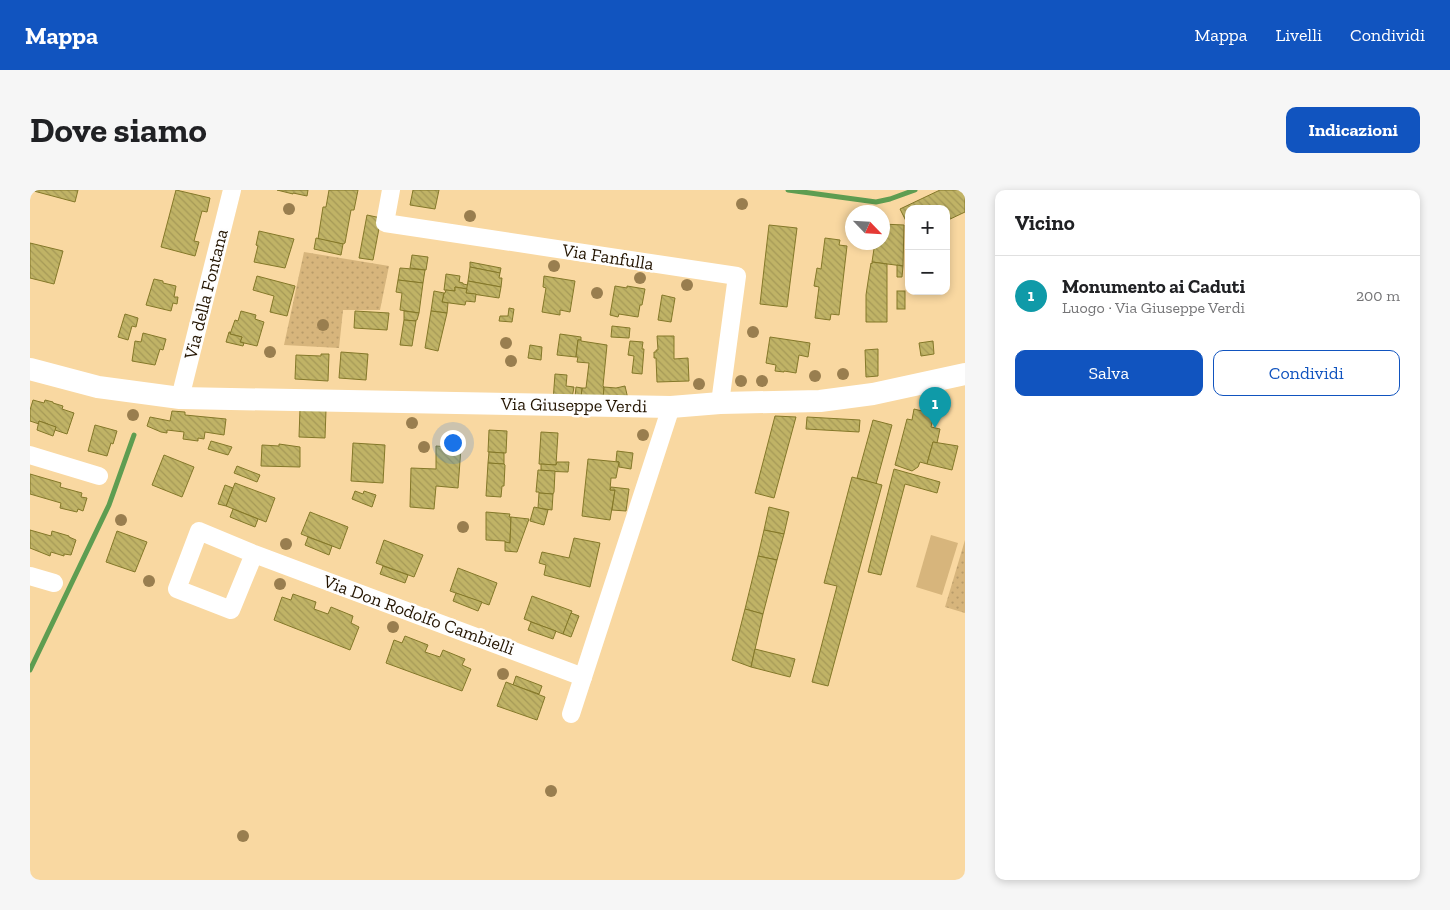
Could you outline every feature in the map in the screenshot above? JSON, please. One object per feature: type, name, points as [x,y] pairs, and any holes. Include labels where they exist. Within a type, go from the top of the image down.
[{"type":"street","name":"Via della Fontana","points":[[180,398],[232,190]]},
{"type":"street","name":"Via Fanfulla","points":[[391,190],[385,223],[737,276],[720,403]]},
{"type":"street","name":"Via Giuseppe Verdi","points":[[30,369],[98,387],[180,398],[670,407],[720,403],[820,401],[873,394],[965,374]]},
{"type":"street","points":[[571,714],[670,407]]},
{"type":"street","points":[[30,455],[99,476]]},
{"type":"street","name":"Via Don Rodolfo Cambielli","points":[[254,554],[231,610],[177,589],[199,531],[254,554],[583,677]]},
{"type":"street","points":[[30,576],[54,583]]},
{"type":"shaded area","points":[[304,252],[389,266],[380,310],[343,310],[339,348],[284,345]]},
{"type":"shaded area","points":[[931,535],[958,543],[942,595],[916,587]]},
{"type":"shaded area","points":[[965,540],[965,613],[945,607]]},
{"type":"building","points":[[30,190],[78,190],[75,202]]},
{"type":"building","points":[[176,190],[210,198],[207,212],[202,211],[194,241],[199,242],[195,256],[161,247]]},
{"type":"building","points":[[277,190],[308,190],[307,196]]},
{"type":"building","points":[[329,190],[358,190],[354,210],[351,210],[345,243],[343,244],[318,239],[323,207],[326,207]]},
{"type":"building","points":[[413,190],[439,190],[435,209],[410,205]]},
{"type":"building","points":[[940,190],[965,190],[965,212],[950,219],[950,205],[908,205]]},
{"type":"building","points":[[905,207],[905,219],[900,209]]},
{"type":"building","points":[[367,215],[381,218],[373,260],[359,258]]},
{"type":"building","points":[[890,224],[904,225],[903,266],[872,262],[874,250],[890,250]]},
{"type":"building","points":[[769,225],[797,228],[787,307],[760,304]]},
{"type":"building","points":[[259,231],[294,239],[285,268],[254,262]]},
{"type":"building","points":[[316,238],[343,244],[341,255],[314,249]]},
{"type":"building","points":[[825,238],[840,240],[839,245],[845,246],[847,250],[839,315],[831,314],[830,320],[815,318],[819,287],[814,286],[817,268],[821,269]]},
{"type":"building","points":[[30,243],[63,251],[54,284],[30,278]]},
{"type":"building","points":[[412,255],[428,257],[426,270],[410,268]]},
{"type":"building","points":[[470,262],[501,268],[500,273],[470,267]]},
{"type":"building","points":[[872,262],[887,264],[887,322],[866,322],[866,295]]},
{"type":"building","points":[[897,265],[903,266],[902,277],[897,277]]},
{"type":"building","points":[[470,267],[500,273],[499,278],[502,278],[501,287],[468,281]]},
{"type":"building","points":[[400,268],[425,270],[423,283],[398,280]]},
{"type":"building","points":[[446,274],[460,276],[459,282],[468,285],[467,289],[455,287],[455,291],[444,290]]},
{"type":"building","points":[[257,276],[295,286],[287,316],[270,312],[274,296],[253,290]]},
{"type":"building","points":[[544,276],[575,281],[570,312],[560,310],[560,315],[542,312],[546,288],[543,287]]},
{"type":"building","points":[[154,279],[176,286],[174,297],[178,297],[177,304],[173,303],[171,311],[146,305]]},
{"type":"building","points":[[398,280],[423,283],[419,313],[400,310],[402,293],[396,292]]},
{"type":"building","points":[[468,281],[501,287],[499,298],[466,293]]},
{"type":"building","points":[[615,286],[645,289],[638,317],[619,314],[618,317],[610,315]]},
{"type":"building","points":[[455,287],[467,289],[466,293],[476,294],[475,302],[466,301],[465,305],[442,302],[446,290],[455,291]]},
{"type":"building","points":[[434,291],[444,293],[442,302],[448,303],[447,313],[431,311]]},
{"type":"building","points":[[897,291],[905,291],[905,309],[897,309]]},
{"type":"building","points":[[662,295],[675,298],[671,322],[658,320]]},
{"type":"building","points":[[509,308],[514,309],[512,322],[499,321],[500,316],[508,316]]},
{"type":"building","points":[[241,311],[256,315],[255,319],[264,322],[257,346],[240,342],[242,337],[230,334],[235,320],[238,321]]},
{"type":"building","points":[[355,311],[389,313],[387,330],[354,328]]},
{"type":"building","points":[[404,311],[419,313],[417,320],[404,320]]},
{"type":"building","points":[[431,311],[447,313],[438,351],[425,348]]},
{"type":"building","points":[[125,314],[138,318],[136,327],[132,326],[128,340],[118,337]]},
{"type":"building","points":[[404,320],[416,321],[412,346],[400,345]]},
{"type":"building","points":[[612,326],[630,328],[629,338],[611,337]]},
{"type":"building","points":[[229,332],[230,334],[242,337],[240,342],[244,343],[243,346],[226,342]]},
{"type":"building","points":[[143,333],[166,339],[163,350],[160,349],[155,365],[132,361],[135,341],[141,342]]},
{"type":"building","points":[[560,334],[581,337],[581,340],[578,340],[576,357],[557,355]]},
{"type":"building","points":[[657,336],[674,336],[674,359],[688,358],[689,381],[657,382],[654,352],[658,350]]},
{"type":"building","points":[[770,337],[810,343],[808,357],[799,355],[796,373],[775,371],[776,365],[766,363]]},
{"type":"building","points":[[578,340],[607,345],[603,399],[581,397],[582,388],[586,388],[589,363],[577,362]]},
{"type":"building","points":[[630,341],[643,342],[642,374],[632,373],[634,356],[628,355]]},
{"type":"building","points":[[933,341],[934,354],[921,356],[919,343]]},
{"type":"building","points":[[530,345],[542,347],[541,360],[528,358]]},
{"type":"building","points":[[878,349],[878,376],[866,377],[865,350]]},
{"type":"building","points":[[341,352],[368,354],[366,380],[339,378]]},
{"type":"building","points":[[321,354],[329,354],[328,381],[295,379],[296,355],[321,356]]},
{"type":"building","points":[[555,374],[567,375],[566,386],[574,387],[572,398],[553,401]]},
{"type":"building","points":[[625,386],[628,399],[603,399],[604,387],[616,388]]},
{"type":"building","points":[[576,387],[582,388],[581,397],[575,397]]},
{"type":"building","points":[[33,400],[44,403],[45,400],[53,402],[63,406],[62,409],[74,413],[67,434],[55,430],[56,427],[48,424],[30,421],[30,410]]},
{"type":"building","points":[[300,409],[326,410],[325,438],[299,437]]},
{"type":"building","points":[[914,409],[934,414],[931,427],[940,429],[937,443],[933,442],[927,464],[920,462],[918,467],[912,471],[895,465],[907,419],[912,420]]},
{"type":"building","points":[[172,411],[185,412],[185,415],[226,419],[224,435],[205,432],[204,439],[198,438],[198,441],[183,439],[184,432],[167,430],[167,433],[147,426],[150,417],[170,421]]},
{"type":"building","points":[[775,416],[796,417],[774,498],[755,493]]},
{"type":"building","points":[[807,417],[860,420],[859,432],[806,429]]},
{"type":"building","points":[[873,420],[892,425],[876,484],[857,478]]},
{"type":"building","points":[[39,421],[56,427],[53,436],[37,430]]},
{"type":"building","points":[[95,425],[117,431],[107,456],[88,451]]},
{"type":"building","points":[[489,430],[507,431],[506,453],[488,452]]},
{"type":"building","points":[[541,432],[558,433],[556,465],[539,464]]},
{"type":"building","points":[[211,441],[232,447],[228,455],[208,449]]},
{"type":"building","points":[[933,442],[958,446],[952,470],[927,464]]},
{"type":"building","points":[[353,443],[385,445],[383,483],[351,481]]},
{"type":"building","points":[[279,444],[300,447],[300,467],[261,466],[262,445],[279,446]]},
{"type":"building","points":[[436,446],[461,448],[458,488],[436,486],[434,509],[410,507],[411,468],[436,469]]},
{"type":"building","points":[[617,451],[633,453],[631,469],[619,467],[619,462],[616,461]]},
{"type":"building","points":[[489,452],[504,453],[504,464],[488,463]]},
{"type":"building","points":[[164,455],[194,467],[182,497],[152,485]]},
{"type":"building","points":[[588,459],[619,462],[616,478],[611,478],[610,490],[615,490],[610,520],[582,516]]},
{"type":"building","points":[[557,462],[569,462],[568,472],[541,471],[541,464],[556,465]]},
{"type":"building","points":[[488,463],[505,465],[504,486],[502,486],[501,497],[486,496]]},
{"type":"building","points":[[237,466],[260,475],[257,482],[234,473]]},
{"type":"building","points":[[894,469],[940,482],[937,493],[905,484],[881,575],[868,572]]},
{"type":"building","points":[[538,470],[555,471],[553,494],[536,492]]},
{"type":"building","points":[[30,474],[61,483],[60,487],[82,493],[81,497],[87,498],[83,511],[78,509],[77,512],[60,508],[61,503],[30,494]]},
{"type":"building","points":[[852,477],[882,485],[828,686],[812,682],[837,586],[824,583]]},
{"type":"building","points":[[235,483],[275,498],[266,522],[226,506]]},
{"type":"building","points":[[225,485],[233,488],[226,506],[218,504]]},
{"type":"building","points":[[611,487],[629,489],[626,511],[612,510],[615,490],[610,490]]},
{"type":"building","points":[[355,491],[363,494],[364,491],[376,495],[372,507],[352,499]]},
{"type":"building","points":[[539,493],[553,494],[552,510],[538,508]]},
{"type":"building","points":[[534,507],[548,510],[544,525],[530,521]]},
{"type":"building","points":[[769,507],[789,512],[784,534],[764,530]]},
{"type":"building","points":[[233,509],[258,519],[255,527],[230,517]]},
{"type":"building","points":[[310,512],[348,527],[340,549],[301,534]]},
{"type":"building","points":[[486,512],[510,514],[510,543],[486,540]]},
{"type":"building","points":[[511,517],[529,519],[517,552],[505,551],[505,542],[510,543]]},
{"type":"building","points":[[30,530],[51,536],[52,531],[76,540],[71,555],[64,554],[64,556],[51,552],[50,556],[30,548]]},
{"type":"building","points":[[764,530],[784,534],[777,560],[758,556]]},
{"type":"building","points":[[117,531],[147,542],[135,572],[106,562]]},
{"type":"building","points":[[308,537],[332,546],[329,555],[305,545]]},
{"type":"building","points":[[574,538],[600,543],[590,587],[544,575],[546,565],[539,563],[542,552],[569,558]]},
{"type":"building","points":[[384,540],[423,555],[414,577],[376,563]]},
{"type":"building","points":[[758,556],[777,560],[763,614],[745,609]]},
{"type":"building","points":[[383,566],[408,575],[405,583],[380,574]]},
{"type":"building","points":[[458,568],[497,583],[489,605],[450,591]]},
{"type":"building","points":[[456,593],[482,602],[478,611],[453,601]]},
{"type":"building","points":[[293,594],[316,602],[314,609],[328,614],[331,607],[353,616],[351,623],[359,627],[350,650],[274,620],[282,597],[291,600]]},
{"type":"building","points":[[532,596],[572,611],[563,634],[524,619]]},
{"type":"building","points":[[745,609],[763,614],[751,667],[732,660]]},
{"type":"building","points":[[571,613],[579,616],[571,637],[563,634]]},
{"type":"building","points":[[531,622],[556,631],[553,639],[528,630]]},
{"type":"building","points":[[405,636],[428,645],[425,652],[440,657],[443,650],[465,659],[462,665],[471,669],[462,691],[386,663],[394,640],[402,643]]},
{"type":"building","points":[[755,649],[795,659],[790,677],[751,667]]},
{"type":"building","points":[[516,676],[542,686],[539,694],[513,685]]},
{"type":"building","points":[[506,682],[545,697],[537,720],[497,706]]},
{"type":"waterway","points":[[788,190],[876,202],[915,190]]},
{"type":"waterway","points":[[30,670],[109,505],[134,435]]},
{"type":"place","name":"Monumento ai Caduti","points":[[935,428]]}]
